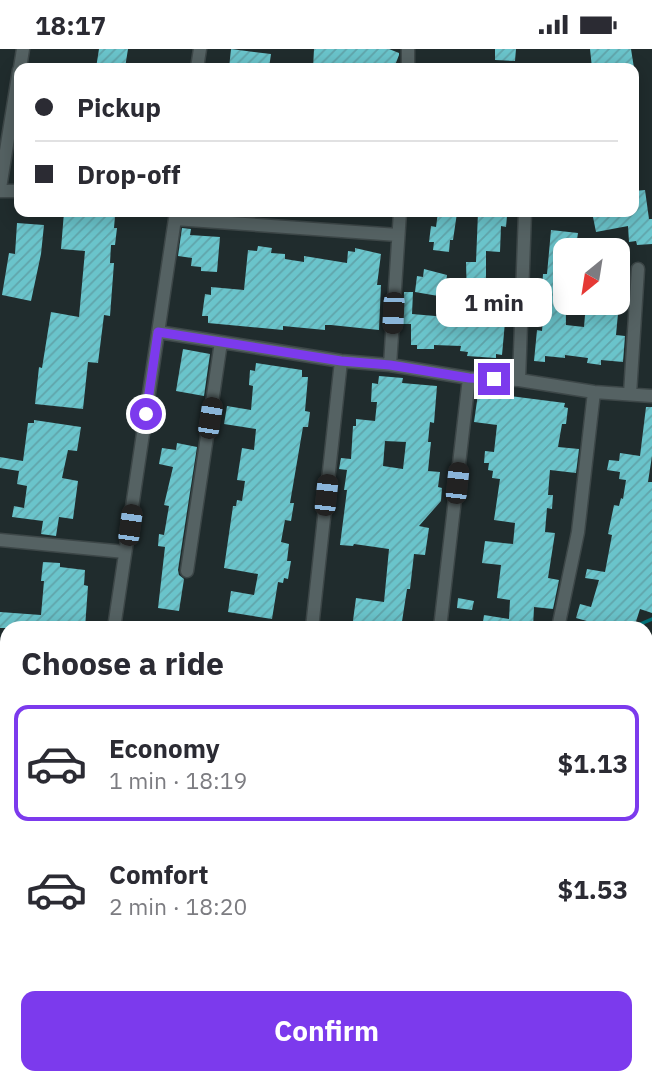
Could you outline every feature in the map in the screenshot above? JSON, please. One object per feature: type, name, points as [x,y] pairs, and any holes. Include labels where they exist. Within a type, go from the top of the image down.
[{"type":"street","points":[[0,189],[14,101]]},
{"type":"street","points":[[115,621],[175,217]]},
{"type":"street","points":[[187,217],[398,235]]},
{"type":"street","points":[[390,365],[400,217]]},
{"type":"street","points":[[519,380],[525,217]]},
{"type":"street","points":[[630,394],[638,269]]},
{"type":"street","points":[[158,332],[469,378],[519,380],[594,392],[652,395]]},
{"type":"street","points":[[187,571],[221,342]]},
{"type":"street","points":[[313,621],[341,361]]},
{"type":"street","points":[[441,621],[469,378]]},
{"type":"street","points":[[559,621],[578,532],[594,392]]},
{"type":"street","points":[[0,540],[125,552]]},
{"type":"building","points":[[99,49],[128,49],[126,63],[97,63]]},
{"type":"building","points":[[231,49],[271,54],[270,63],[230,63]]},
{"type":"building","points":[[314,49],[389,49],[399,53],[396,63],[313,63]]},
{"type":"building","points":[[495,49],[516,49],[515,61],[495,60]]},
{"type":"building","points":[[590,49],[631,49],[633,63],[591,63]]},
{"type":"building","points":[[645,190],[649,219],[652,219],[652,244],[637,245],[636,241],[630,242],[628,226],[596,232],[593,217],[639,217],[639,191]]},
{"type":"building","points":[[64,217],[115,217],[114,228],[117,228],[115,245],[111,245],[110,263],[114,263],[110,316],[104,315],[98,363],[88,362],[83,409],[35,404],[39,367],[42,368],[51,312],[79,317],[85,251],[61,249]]},
{"type":"building","points":[[437,217],[456,217],[449,252],[433,250],[434,242],[429,242],[431,226],[436,227]]},
{"type":"building","points":[[478,217],[507,217],[506,227],[501,226],[500,252],[486,251],[486,281],[491,281],[492,301],[467,301],[466,262],[476,262]]},
{"type":"building","points":[[17,223],[44,225],[31,301],[2,295],[9,253],[15,254]]},
{"type":"building","points":[[182,228],[191,229],[190,235],[220,237],[217,272],[201,271],[201,267],[191,266],[192,258],[178,256]]},
{"type":"building","points":[[551,230],[578,233],[577,238],[553,238],[553,315],[566,315],[566,325],[584,327],[585,315],[618,315],[616,335],[625,336],[623,362],[601,360],[601,365],[587,363],[588,358],[565,355],[565,358],[545,356],[545,362],[534,361],[537,330],[542,331],[543,274],[547,274]]},
{"type":"building","points":[[258,246],[272,248],[271,253],[285,254],[285,259],[304,262],[304,256],[347,263],[348,251],[355,252],[355,248],[381,254],[377,285],[381,285],[379,330],[325,325],[325,330],[283,326],[283,330],[208,323],[208,316],[202,316],[205,294],[211,295],[211,287],[244,290],[248,250],[257,251]]},
{"type":"building","points":[[424,269],[447,275],[444,297],[415,292],[417,276],[423,277]]},
{"type":"building","points":[[404,292],[413,292],[412,314],[505,322],[502,355],[496,354],[496,358],[467,356],[468,352],[460,351],[461,346],[434,345],[434,349],[417,349],[417,345],[411,345],[411,324],[403,324]]},
{"type":"building","points":[[183,349],[210,354],[204,396],[176,391]]},
{"type":"building","points":[[256,363],[302,370],[302,377],[308,377],[305,411],[310,412],[308,427],[303,427],[290,503],[294,503],[291,521],[285,520],[281,542],[289,544],[287,561],[291,561],[288,579],[284,578],[283,583],[278,582],[272,619],[228,612],[231,591],[254,595],[258,574],[224,568],[233,506],[236,506],[237,500],[242,501],[245,481],[237,480],[242,448],[254,450],[256,429],[224,424],[227,406],[251,410],[253,386],[249,385],[250,370],[255,371]]},
{"type":"building","points":[[379,376],[403,378],[402,383],[437,386],[434,423],[430,422],[428,471],[440,472],[438,487],[442,488],[441,501],[419,526],[429,528],[425,555],[414,554],[410,589],[407,589],[402,621],[353,621],[356,598],[384,602],[389,549],[354,544],[340,545],[347,490],[344,490],[347,470],[339,469],[341,458],[351,459],[353,426],[356,426],[356,419],[375,421],[377,402],[371,402],[372,383],[378,384]],"holes":[[[385,441],[406,442],[403,469],[383,466]]]},
{"type":"building","points":[[479,387],[504,388],[503,395],[565,403],[564,407],[568,408],[558,447],[579,449],[576,473],[550,470],[548,495],[553,495],[552,509],[547,508],[545,532],[555,533],[548,578],[559,580],[553,609],[534,607],[533,621],[483,621],[484,615],[509,619],[510,600],[497,598],[501,565],[482,563],[485,541],[513,544],[515,523],[494,520],[500,479],[492,478],[493,471],[488,470],[489,463],[484,463],[485,451],[494,452],[497,425],[474,422]]},
{"type":"building","points":[[646,407],[652,407],[652,456],[648,482],[652,482],[652,613],[640,609],[636,621],[587,621],[576,618],[580,604],[591,607],[599,580],[585,578],[587,569],[605,572],[614,505],[619,506],[621,498],[623,499],[626,480],[619,479],[620,472],[607,470],[609,460],[619,461],[620,453],[640,456]]},
{"type":"building","points":[[34,420],[81,427],[77,451],[68,450],[62,478],[78,481],[73,519],[59,517],[56,536],[41,534],[43,521],[12,517],[14,506],[24,508],[27,486],[17,484],[19,471],[0,468],[0,457],[23,461],[28,423],[34,423]]},
{"type":"building","points":[[177,443],[197,447],[178,570],[184,579],[179,611],[158,608],[165,547],[158,546],[159,534],[164,535],[169,506],[164,505],[173,467],[159,464],[162,448],[176,450]]},
{"type":"building","points":[[43,562],[60,563],[60,567],[85,570],[84,585],[88,586],[86,621],[0,621],[0,612],[41,615],[44,581],[41,581]]},
{"type":"building","points":[[458,598],[474,601],[472,610],[457,608]]},
{"type":"waterway","points":[[647,621],[652,619]]},
{"type":"route","points":[[146,414],[158,332],[341,361],[494,379]]}]
